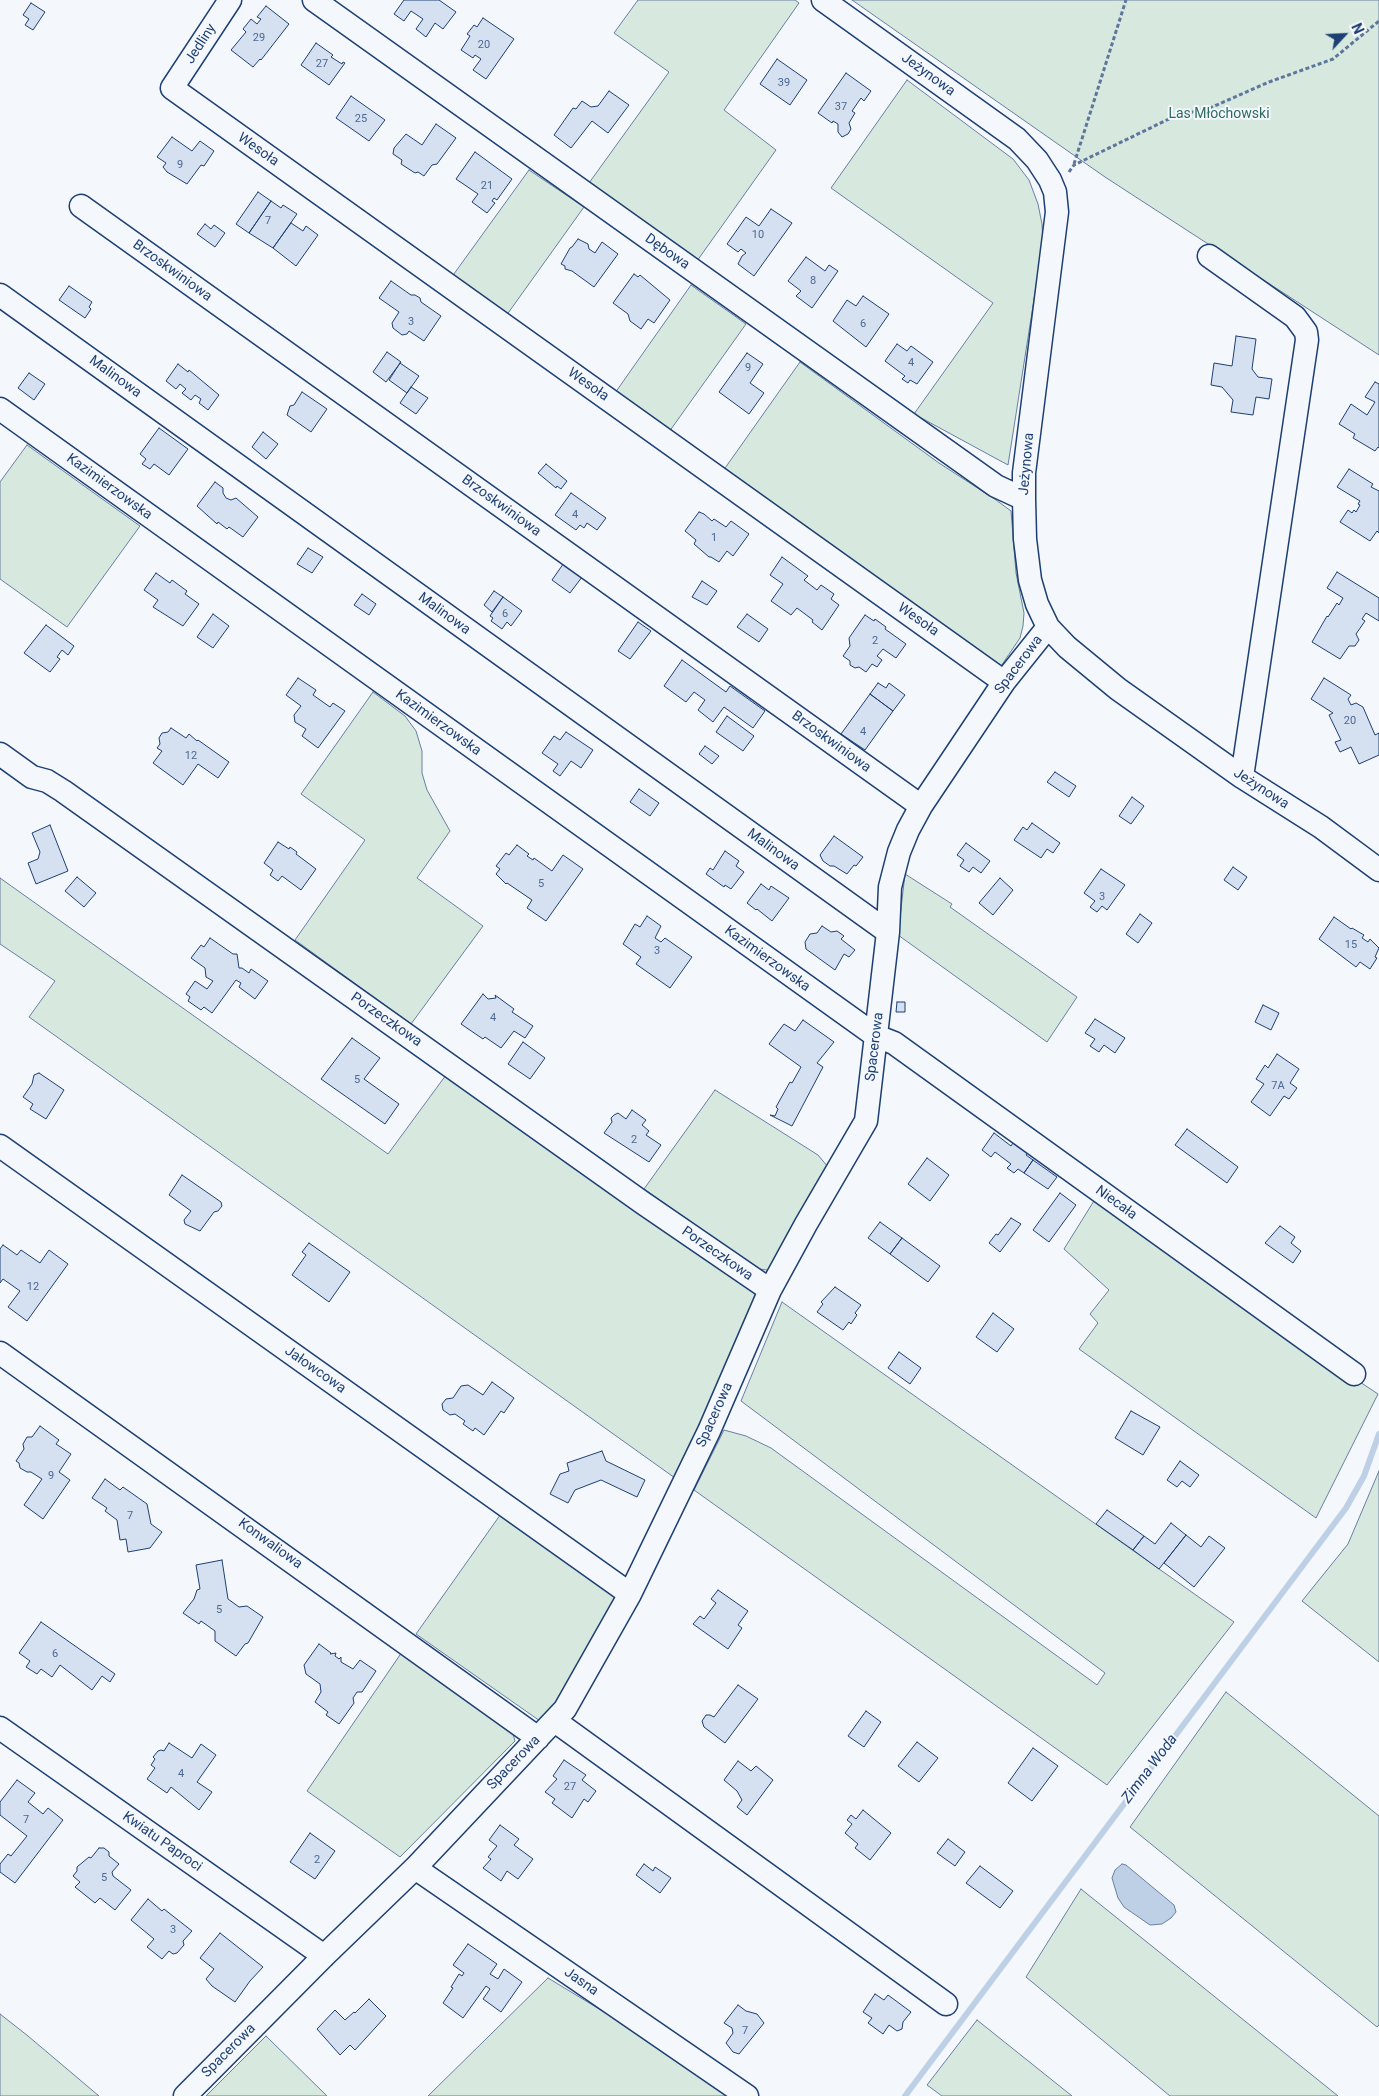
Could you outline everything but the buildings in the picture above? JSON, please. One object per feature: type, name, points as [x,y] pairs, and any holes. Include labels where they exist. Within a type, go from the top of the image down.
[{"type":"street","name":"Jedliny","points":[[172,88],[230,0]]},
{"type":"street","name":"Dębowa","points":[[314,0],[996,486],[1024,499]]},
{"type":"street","name":"Jeżynowa","points":[[822,0],[1017,140],[1037,160],[1055,192],[1057,212],[1024,473],[1026,546],[1030,580],[1037,604],[1048,626],[1067,648],[1118,689],[1242,777],[1321,827],[1379,870]]},
{"type":"street","name":"Wesoła","points":[[172,88],[1004,682]]},
{"type":"street","name":"Brzoskwiniowa","points":[[81,206],[921,806]]},
{"type":"street","points":[[1209,256],[1295,318],[1306,332],[1307,340],[1242,777]]},
{"type":"street","name":"Malinowa","points":[[0,295],[888,932]]},
{"type":"street","name":"Kazimierzowska","points":[[0,409],[876,1036]]},
{"type":"street","name":"Spacerowa","points":[[184,2096],[415,1868],[565,1709],[630,1594],[708,1431],[770,1290],[866,1121],[888,932],[890,887],[899,852],[921,806],[1004,682],[1048,626]]},
{"type":"street","name":"Porzeczkowa","points":[[0,754],[32,776],[47,781],[63,791],[643,1203],[770,1290]]},
{"type":"street","name":"Niecała","points":[[876,1036],[894,1043],[1354,1374]]},
{"type":"street","name":"Jałowcowa","points":[[0,1146],[630,1594]]},
{"type":"street","name":"Konwaliowa","points":[[0,1353],[538,1738]]},
{"type":"street","points":[[555,1721],[946,2004]]},
{"type":"street","name":"Kwiatu Paproci","points":[[0,1728],[324,1956]]},
{"type":"street","name":"Jasna","points":[[415,1868],[747,2096]]},
{"type":"path","points":[[1055,192],[1074,165],[1126,0]]},
{"type":"path","points":[[1074,165],[1175,116],[1210,108],[1269,82],[1333,59],[1379,21]]},
{"type":"green space","points":[[638,0],[795,0],[799,3],[724,110],[776,150],[697,261],[589,183],[669,72],[614,33]]},
{"type":"green space","name":"Las Młochowski","points":[[852,0],[1379,0],[1379,355],[1105,177]]},
{"type":"green space","points":[[907,80],[1013,159],[1029,180],[1038,204],[1043,242],[1008,465],[914,414],[993,303],[831,188]]},
{"type":"green space","points":[[529,170],[584,207],[506,316],[451,278]]},
{"type":"green space","points":[[691,285],[746,324],[669,432],[615,393]]},
{"type":"green space","points":[[800,362],[939,463],[1011,511],[1016,573],[1024,613],[1020,638],[999,669],[723,471]]},
{"type":"green space","points":[[27,445],[140,526],[67,627],[0,579],[0,482]]},
{"type":"green space","points":[[373,692],[405,716],[416,731],[422,751],[422,773],[427,790],[450,831],[417,878],[483,926],[411,1024],[295,940],[365,840],[301,794]]},
{"type":"green space","points":[[905,874],[952,904],[950,907],[1077,997],[1047,1042],[898,935]]},
{"type":"green space","points":[[0,878],[388,1154],[446,1075],[754,1291],[758,1301],[675,1478],[29,1017],[55,981],[0,944]]},
{"type":"green space","points":[[715,1090],[818,1155],[828,1167],[789,1231],[773,1268],[768,1270],[758,1269],[644,1189]]},
{"type":"green space","points":[[1097,1196],[1324,1358],[1378,1394],[1316,1518],[1079,1349],[1098,1323],[1090,1314],[1109,1290],[1064,1249]]},
{"type":"green space","points":[[782,1302],[1234,1622],[1107,1785],[694,1490],[724,1430],[746,1436],[771,1448],[1097,1685],[1105,1673],[741,1401]]},
{"type":"green space","points":[[1379,1471],[1379,1662],[1302,1601],[1348,1544]]},
{"type":"green space","points":[[503,1511],[617,1594],[555,1707],[540,1721],[416,1634]]},
{"type":"green space","points":[[402,1652],[513,1734],[515,1741],[400,1857],[307,1791]]},
{"type":"green space","points":[[1226,1692],[1379,1816],[1379,2025],[1377,2027],[1130,1827]]},
{"type":"green space","points":[[1081,1889],[1338,2096],[1170,2096],[1026,1977]]},
{"type":"green space","points":[[548,1978],[665,2049],[736,2096],[428,2096]]},
{"type":"green space","points":[[0,2014],[28,2036],[99,2096],[0,2096]]},
{"type":"green space","points":[[977,2020],[1072,2096],[942,2096],[927,2085]]},
{"type":"green space","points":[[266,2036],[327,2096],[206,2096]]},
{"type":"water","points":[[1122,1864],[1126,1865],[1174,1905],[1176,1912],[1171,1918],[1162,1924],[1150,1925],[1124,1907],[1118,1898],[1112,1878],[1115,1870]]},
{"type":"waterway","name":"Zimna Woda","points":[[905,2096],[1346,1508],[1364,1476],[1379,1434]]}]
